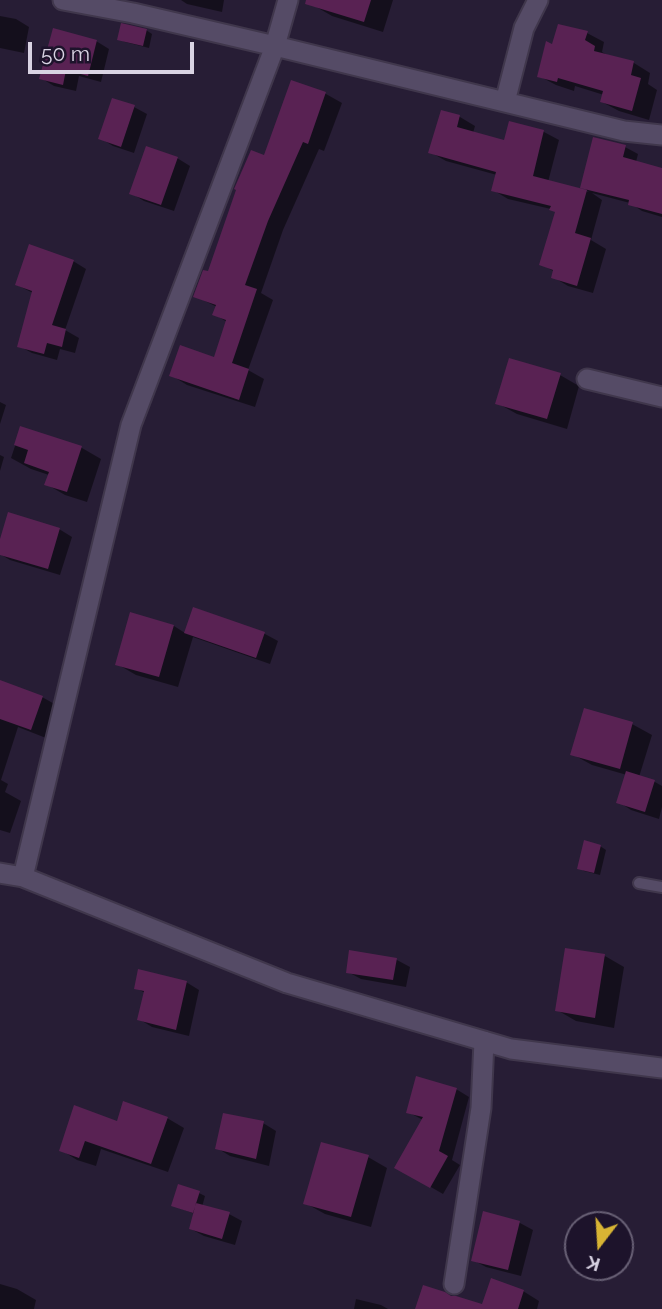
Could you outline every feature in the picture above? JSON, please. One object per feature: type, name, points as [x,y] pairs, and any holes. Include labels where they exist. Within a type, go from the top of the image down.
[{"type":"street","points":[[63,0],[133,13],[275,46],[624,131],[662,135]]},
{"type":"street","points":[[23,877],[131,425],[275,46],[288,0]]},
{"type":"street","points":[[505,102],[524,28],[538,0]]},
{"type":"street","points":[[587,379],[662,397]]},
{"type":"street","points":[[0,873],[23,877],[286,983],[511,1049],[662,1068]]},
{"type":"street","points":[[454,1284],[481,1108],[484,1041]]},
{"type":"lane","points":[[639,883],[662,887]]},
{"type":"building","points":[[306,0],[371,0],[364,22],[305,4]]},
{"type":"building","points":[[121,23],[147,29],[143,46],[117,40]]},
{"type":"building","points":[[558,24],[588,31],[585,40],[595,46],[594,51],[634,61],[631,75],[641,78],[632,111],[600,102],[603,91],[558,78],[557,82],[537,77],[546,41],[552,44]]},
{"type":"building","points":[[53,28],[97,40],[88,76],[66,70],[63,85],[39,79]]},
{"type":"building","points":[[291,80],[326,92],[308,144],[303,142],[268,221],[245,285],[257,289],[232,363],[249,369],[239,400],[169,376],[180,345],[214,357],[226,320],[212,315],[216,305],[193,297],[203,270],[208,271],[236,190],[234,189],[251,150],[264,155]]},
{"type":"building","points":[[112,98],[135,105],[121,147],[98,139]]},
{"type":"building","points":[[441,110],[460,115],[457,127],[504,140],[509,121],[544,130],[533,176],[587,190],[575,233],[591,238],[577,286],[551,278],[553,270],[539,265],[555,212],[549,210],[551,206],[491,191],[496,172],[428,153]]},
{"type":"building","points":[[593,137],[626,145],[623,157],[662,168],[662,214],[628,205],[629,200],[580,188]]},
{"type":"building","points":[[146,146],[178,157],[161,205],[129,194]]},
{"type":"building","points":[[29,244],[74,260],[52,325],[66,329],[62,347],[47,343],[44,354],[17,347],[32,291],[15,285]]},
{"type":"building","points":[[509,358],[561,373],[547,419],[495,404]]},
{"type":"building","points":[[20,426],[82,446],[67,492],[44,485],[49,472],[24,463],[28,450],[14,445]]},
{"type":"building","points":[[8,512],[60,528],[48,569],[0,555],[0,539]]},
{"type":"building","points":[[193,607],[265,632],[256,658],[184,633]]},
{"type":"building","points":[[130,612],[174,625],[159,677],[115,665]]},
{"type":"building","points":[[0,680],[43,696],[31,730],[0,719]]},
{"type":"building","points":[[584,708],[633,722],[620,769],[570,755]]},
{"type":"building","points":[[626,771],[655,780],[645,812],[616,803]]},
{"type":"building","points":[[584,840],[601,845],[594,873],[577,869]]},
{"type":"building","points":[[565,948],[605,954],[595,1018],[555,1011]]},
{"type":"building","points":[[349,950],[397,958],[393,980],[346,973]]},
{"type":"building","points":[[138,969],[187,981],[176,1030],[137,1020],[144,991],[134,989]]},
{"type":"building","points":[[416,1076],[457,1088],[439,1151],[448,1156],[430,1188],[394,1168],[423,1117],[406,1113]]},
{"type":"building","points":[[123,1101],[168,1117],[151,1164],[85,1141],[79,1158],[59,1151],[74,1105],[117,1121]]},
{"type":"building","points":[[223,1113],[264,1121],[256,1159],[215,1149]]},
{"type":"building","points":[[321,1142],[369,1155],[351,1217],[303,1204]]},
{"type":"building","points":[[178,1184],[200,1191],[193,1213],[171,1206]]},
{"type":"building","points":[[196,1203],[230,1212],[222,1239],[189,1229]]},
{"type":"building","points":[[483,1211],[520,1221],[508,1270],[471,1261]]},
{"type":"building","points":[[491,1278],[524,1290],[518,1309],[415,1309],[423,1285],[482,1304]]}]
